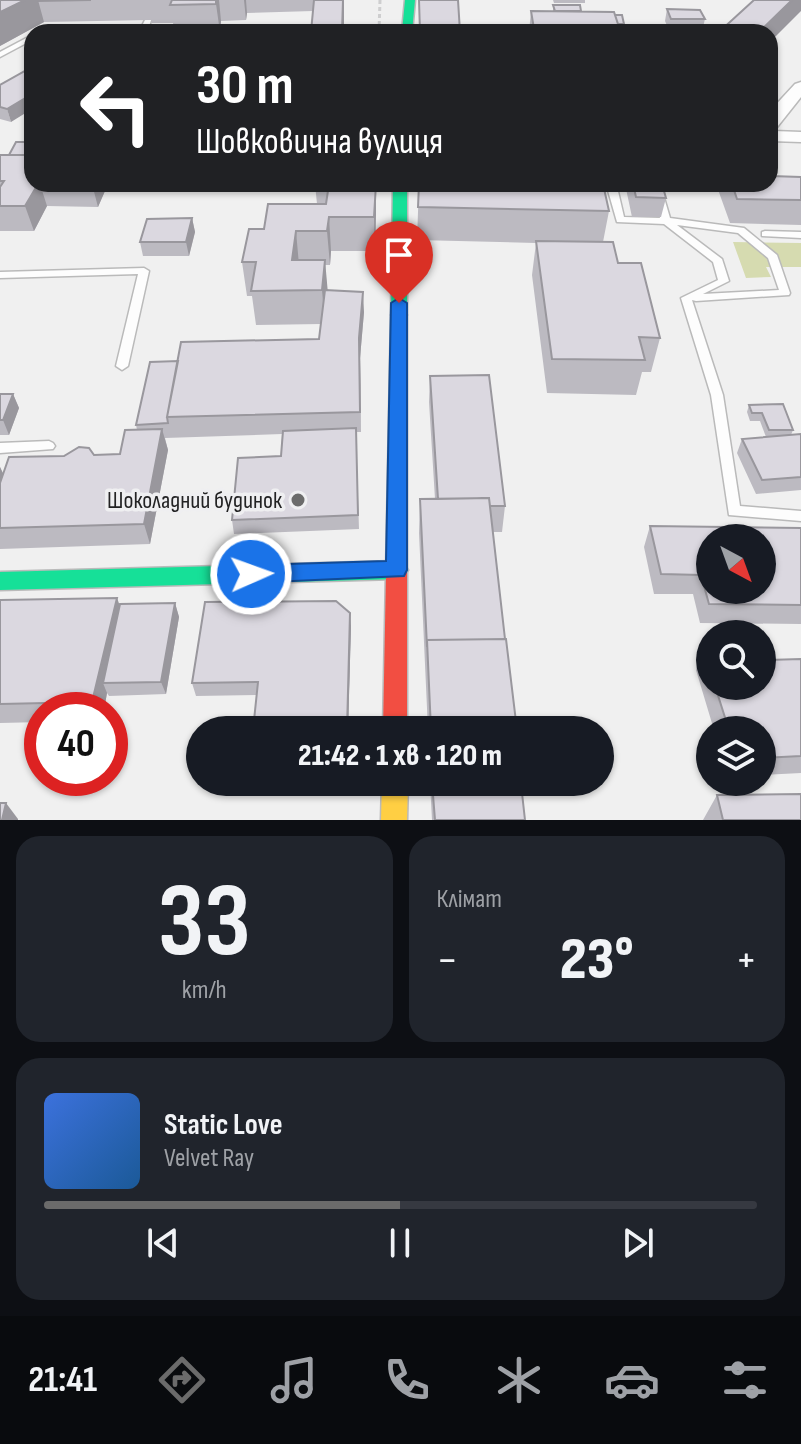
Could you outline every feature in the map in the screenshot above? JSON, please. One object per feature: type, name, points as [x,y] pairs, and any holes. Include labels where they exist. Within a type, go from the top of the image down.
[{"type":"street","points":[[408,24],[410,0]]},
{"type":"street","points":[[778,112],[801,87]]},
{"type":"street","points":[[778,136],[801,137]]},
{"type":"street","points":[[395,716],[400,192]]},
{"type":"street","points":[[0,581],[397,570]]},
{"type":"street","points":[[394,820],[395,796]]},
{"type":"lane","points":[[146,24],[148,20]]},
{"type":"lane","points":[[0,55],[24,42]]},
{"type":"lane","points":[[613,192],[620,220],[666,221],[741,230],[773,257],[785,293],[686,298]]},
{"type":"lane","points":[[657,192],[666,221],[718,261],[724,281],[686,298]]},
{"type":"lane","points":[[765,234],[801,235]]},
{"type":"lane","points":[[0,275],[144,271],[122,366]]},
{"type":"lane","points":[[686,298],[717,395],[734,511],[801,516]]},
{"type":"lane","points":[[0,448],[49,446]]},
{"type":"path","points":[[379,24],[380,0]]},
{"type":"green space","points":[[733,242],[801,243],[801,267],[766,267],[771,277],[746,278]]},
{"type":"building","points":[[0,0],[25,0],[0,12]]},
{"type":"building","points":[[172,0],[216,0],[216,4],[170,5]]},
{"type":"building","points":[[314,0],[343,0],[342,24],[312,24]]},
{"type":"building","points":[[419,0],[458,0],[460,24],[420,24]]},
{"type":"building","points":[[754,0],[792,0],[767,24],[728,24]]},
{"type":"building","points":[[553,5],[580,5],[581,11],[555,11]]},
{"type":"building","points":[[667,9],[700,10],[705,19],[671,19]]},
{"type":"building","points":[[531,11],[614,12],[618,24],[533,24]]},
{"type":"building","points":[[615,15],[622,15],[624,24],[618,24]]},
{"type":"building","points":[[24,72],[24,99],[7,109],[0,107],[0,85]]},
{"type":"building","points":[[16,142],[24,142],[24,155],[9,155]]},
{"type":"building","points":[[0,155],[24,155],[24,192],[33,192],[25,206],[0,206],[0,187],[4,181],[0,181]]},
{"type":"building","points":[[778,176],[801,177],[801,200],[737,199],[735,192],[778,192]]},
{"type":"building","points":[[328,192],[376,192],[374,217],[329,217],[327,231],[296,231],[292,260],[325,260],[322,290],[251,291],[256,262],[242,262],[249,229],[264,229],[268,204],[326,204]]},
{"type":"building","points":[[419,192],[605,192],[609,211],[418,207]]},
{"type":"building","points":[[635,192],[664,192],[666,198],[636,197]]},
{"type":"building","points":[[192,218],[186,242],[140,242],[147,219]]},
{"type":"building","points":[[536,241],[613,242],[618,263],[641,263],[660,338],[639,337],[645,360],[552,359]]},
{"type":"building","points":[[325,290],[363,292],[359,338],[360,412],[167,417],[181,342],[319,339]]},
{"type":"building","points":[[178,361],[168,423],[136,425],[150,362]]},
{"type":"building","points":[[489,375],[505,506],[490,506],[489,498],[438,499],[430,376]]},
{"type":"building","points":[[0,394],[13,394],[3,420],[0,420]]},
{"type":"building","points":[[783,404],[793,430],[769,430],[762,413],[752,413],[749,405]]},
{"type":"building","name":"Шоколадний будинок","points":[[356,428],[358,515],[232,520],[238,458],[281,456],[283,431]]},
{"type":"building","points":[[162,429],[144,524],[0,528],[0,483],[9,457],[64,456],[79,447],[89,448],[94,455],[120,454],[125,430]]},
{"type":"building","points":[[801,434],[801,477],[762,480],[742,439]]},
{"type":"building","points":[[489,498],[505,639],[427,640],[427,647],[420,499]]},
{"type":"building","points":[[650,526],[696,527],[696,575],[661,574]]},
{"type":"building","points":[[776,528],[801,528],[801,605],[709,604],[776,604]]},
{"type":"building","points":[[117,598],[94,692],[24,692],[24,703],[0,704],[0,600]]},
{"type":"building","points":[[336,601],[350,613],[347,716],[254,716],[258,682],[192,683],[205,602]]},
{"type":"building","points":[[175,603],[161,682],[103,683],[120,604]]},
{"type":"building","points":[[506,639],[515,716],[430,716],[427,640]]},
{"type":"building","points":[[801,659],[801,756],[776,757],[776,716],[725,716],[719,700],[776,700],[776,660]]},
{"type":"building","points":[[801,794],[801,820],[723,820],[717,796]]},
{"type":"building","points":[[433,796],[522,796],[525,820],[435,820]]},
{"type":"building","points":[[0,803],[6,803],[2,820],[0,820]]},
{"type":"traffic: fast","points":[[408,24],[410,0]]},
{"type":"traffic: fast","points":[[399,315],[400,192]]},
{"type":"traffic: fast","points":[[0,581],[397,570]]},
{"type":"traffic: slow","points":[[394,820],[395,796]]},
{"type":"traffic: jam","points":[[395,716],[399,315]]},
{"type":"place","name":"Шоколадний будинок","points":[[298,500]]},
{"type":"route","points":[[251,574],[397,570],[399,303]]}]
